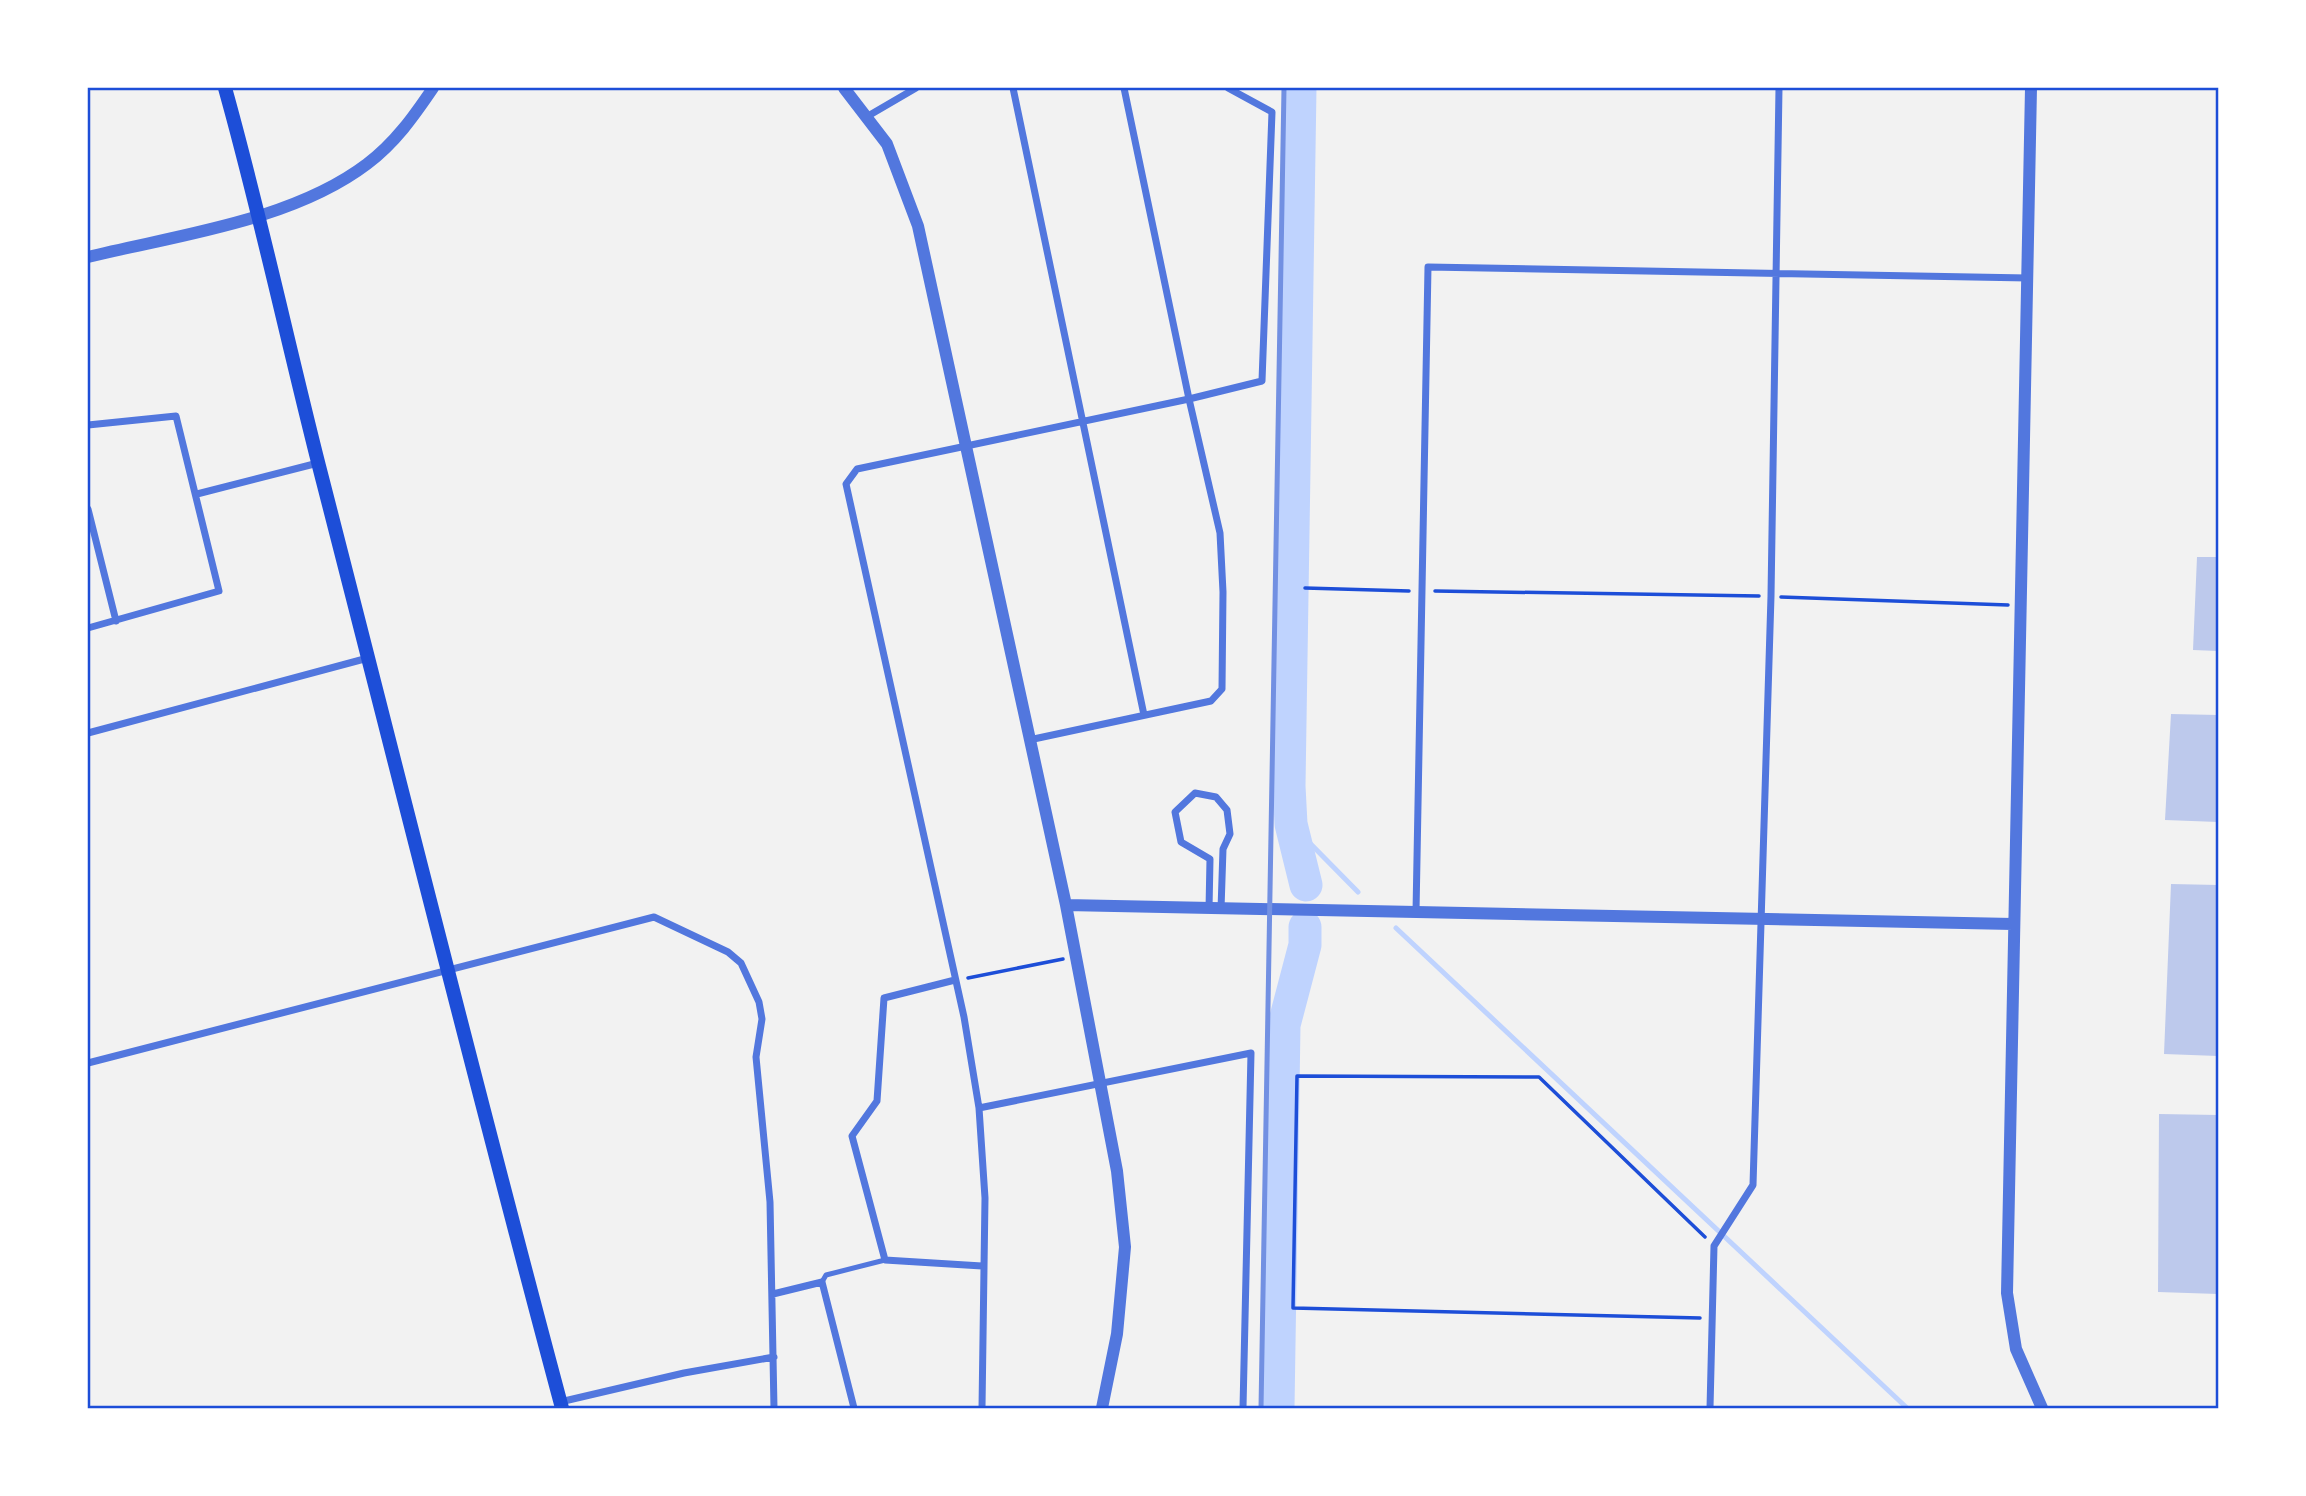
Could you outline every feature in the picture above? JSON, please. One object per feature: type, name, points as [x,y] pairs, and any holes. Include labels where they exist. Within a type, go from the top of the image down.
[{"type":"main road","points":[[225,88],[260,215],[318,463],[447,970],[561,1405]]},
{"type":"street","points":[[88,257],[260,215],[314,196],[367,165],[408,126],[433,88]]},
{"type":"street","points":[[844,88],[887,144],[918,226],[963,445],[1077,957],[1117,1171],[1125,1247],[1118,1334],[1102,1409]]},
{"type":"street","points":[[868,116],[916,88]]},
{"type":"street","points":[[1013,88],[1144,715]]},
{"type":"street","points":[[1028,741],[1211,701],[1222,689],[1223,592],[1220,533],[1124,88]]},
{"type":"street","points":[[982,1409],[985,1198],[979,1108],[956,981],[846,484],[857,469],[1262,381],[1272,112],[1228,88]]},
{"type":"street","points":[[1710,1409],[1716,1243],[1753,1185],[1771,596],[1779,88]]},
{"type":"street","points":[[2031,88],[2007,1293],[2017,1349],[2042,1409]]},
{"type":"street","points":[[1416,912],[1429,267],[2028,278]]},
{"type":"street","points":[[88,425],[176,416],[219,591],[88,628]]},
{"type":"street","points":[[197,494],[318,463]]},
{"type":"street","points":[[88,509],[116,621]]},
{"type":"street","points":[[88,733],[369,658]]},
{"type":"street","points":[[1195,793],[1216,797],[1227,810],[1230,834],[1223,849],[1215,909],[1210,859],[1181,842],[1175,812],[1195,793]]},
{"type":"street","points":[[1066,905],[2013,924]]},
{"type":"street","points":[[88,1063],[654,917],[728,951],[741,962],[759,1002],[762,1018],[756,1057],[770,1202],[774,1409]]},
{"type":"street","points":[[956,981],[884,998],[877,1101],[852,1136],[885,1261],[982,1266]]},
{"type":"street","points":[[979,1108],[1251,1053],[1243,1409]]},
{"type":"street","points":[[773,1294],[822,1282],[854,1409]]},
{"type":"street","points":[[561,1405],[684,1373],[774,1357]]},
{"type":"lane","points":[[822,1282],[826,1275],[885,1261]]},
{"type":"path","points":[[1305,588],[1771,596],[2020,605]]},
{"type":"path","points":[[956,981],[1077,957]]},
{"type":"path","points":[[1712,1318],[1293,1308],[1297,1076],[1539,1077],[1716,1243]]},
{"type":"building","points":[[2197,557],[2218,557],[2218,651],[2193,650]]},
{"type":"building","points":[[2171,714],[2218,715],[2218,822],[2165,820]]},
{"type":"building","points":[[2171,884],[2218,885],[2218,1056],[2164,1054]]},
{"type":"building","points":[[2159,1114],[2218,1115],[2218,1294],[2158,1292]]},
{"type":"waterway","points":[[1300,88],[1289,786],[1291,824],[1306,885]]},
{"type":"waterway","points":[[1291,824],[1358,892]]},
{"type":"waterway","points":[[1278,1408],[1284,1025],[1305,945],[1305,927]]},
{"type":"waterway","points":[[1396,928],[1907,1408]]},
{"type":"railway","points":[[1261,1408],[1284,88]]}]
